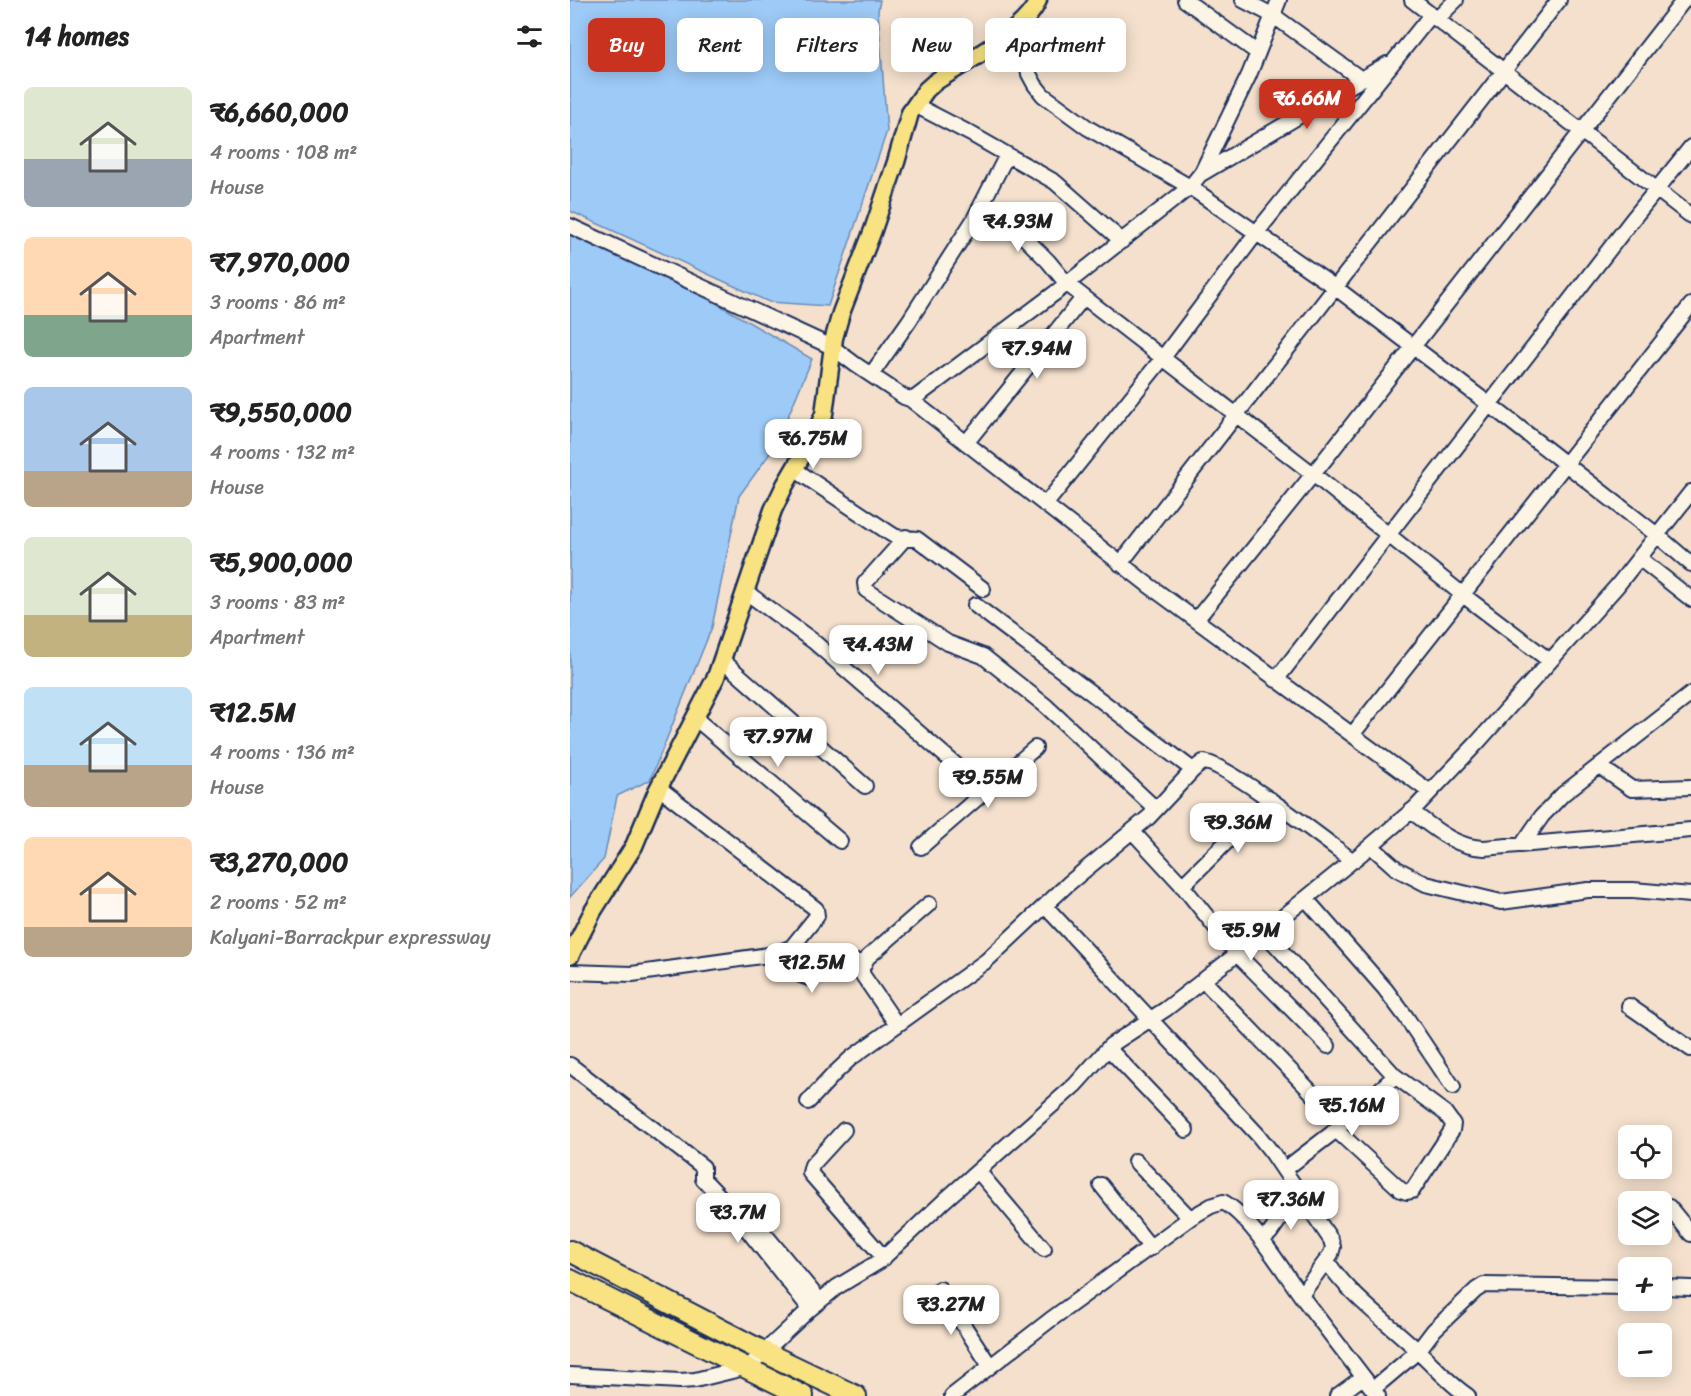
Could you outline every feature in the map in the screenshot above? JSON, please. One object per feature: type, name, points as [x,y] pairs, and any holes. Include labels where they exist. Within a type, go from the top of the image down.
[{"type":"highway","points":[[570,1251],[764,1352],[856,1396]]},
{"type":"highway","points":[[570,1280],[803,1396]]},
{"type":"main road","points":[[1027,18],[1035,9],[1038,0]]},
{"type":"main road","points":[[570,956],[593,911],[634,846],[658,788],[716,677],[772,510],[824,414],[832,347],[841,313],[873,230],[910,113],[926,90],[935,82],[985,48]]},
{"type":"street","points":[[1185,0],[1258,53]]},
{"type":"street","points":[[1243,0],[1274,16],[1361,80]]},
{"type":"street","points":[[910,399],[915,398],[1066,284],[1190,187],[1200,174],[1258,53],[1279,0]]},
{"type":"street","points":[[1412,0],[1691,216]]},
{"type":"street","points":[[1045,505],[1162,359],[1257,232],[1396,58],[1434,17],[1456,0]]},
{"type":"street","points":[[1120,564],[1559,0]]},
{"type":"street","points":[[1196,620],[1684,0]]},
{"type":"street","points":[[1200,174],[1396,58]]},
{"type":"street","points":[[1029,72],[1035,86],[1043,95],[1088,128],[1190,187],[1336,288],[1566,464],[1691,564]]},
{"type":"street","points":[[915,105],[1055,182],[1122,241]]},
{"type":"street","points":[[1276,680],[1691,147]]},
{"type":"street","points":[[871,375],[938,277],[979,210],[1007,155]]},
{"type":"street","points":[[979,210],[1022,235],[1048,261],[1066,284],[1083,298],[1313,474],[1388,536],[1550,661]]},
{"type":"street","points":[[570,226],[832,347],[910,399],[1120,564],[1430,792]]},
{"type":"street","points":[[966,443],[1083,298]]},
{"type":"street","points":[[1352,735],[1691,305]]},
{"type":"street","points":[[794,469],[896,537],[917,539],[983,589]]},
{"type":"street","points":[[570,1375],[680,1381],[695,1380],[748,1367],[837,1287],[884,1258],[1075,1085],[1108,1048],[1237,954],[1353,861],[1411,811],[1617,586],[1690,497]]},
{"type":"street","points":[[906,537],[866,583],[866,590],[948,643],[983,656],[1046,706],[1156,809]]},
{"type":"street","points":[[1639,558],[1691,599]]},
{"type":"street","points":[[746,592],[813,641],[986,791]]},
{"type":"street","points":[[975,605],[1193,770]]},
{"type":"street","points":[[722,660],[865,786]]},
{"type":"street","points":[[1522,845],[1542,816],[1563,794],[1691,694]]},
{"type":"street","points":[[696,718],[840,841]]},
{"type":"street","points":[[921,847],[1035,748]]},
{"type":"street","points":[[808,1102],[851,1058],[986,961],[1068,884],[1156,809],[1203,762],[1208,762],[1270,799],[1353,861]]},
{"type":"street","points":[[1599,766],[1632,789],[1689,785]]},
{"type":"street","points":[[570,972],[632,974],[776,954],[792,947],[817,916],[816,909],[658,788]]},
{"type":"street","points":[[1182,886],[1270,799]]},
{"type":"street","points":[[1411,811],[1449,839],[1470,848],[1691,830]]},
{"type":"street","points":[[1132,831],[1182,886],[1237,954],[1328,1046]]},
{"type":"street","points":[[1371,846],[1397,869],[1426,884],[1501,902],[1588,890],[1633,890],[1691,895]]},
{"type":"street","points":[[1306,899],[1399,1008],[1453,1087]]},
{"type":"street","points":[[897,1025],[862,974],[864,962],[929,904]]},
{"type":"street","points":[[1045,906],[1258,1135],[1331,1240],[1333,1247],[1326,1260],[1301,1295]]},
{"type":"street","points":[[1264,932],[1395,1076],[1445,1113],[1453,1124],[1452,1130],[1412,1191],[1407,1192],[1401,1190],[1336,1130]]},
{"type":"street","points":[[776,954],[801,975],[809,978],[845,961],[864,962]]},
{"type":"street","points":[[1203,980],[1318,1099]]},
{"type":"street","points":[[1629,1006],[1691,1049]]},
{"type":"street","points":[[1108,1048],[1186,1130]]},
{"type":"street","points":[[570,1065],[703,1167],[703,1179],[815,1305]]},
{"type":"street","points":[[1284,1170],[1336,1130],[1395,1076]]},
{"type":"street","points":[[844,1130],[812,1165],[810,1173],[884,1258]]},
{"type":"street","points":[[1135,1161],[1190,1218]]},
{"type":"street","points":[[978,1171],[1044,1250]]},
{"type":"street","points":[[1101,1185],[1151,1248]]},
{"type":"street","points":[[1261,1240],[1270,1233],[1282,1216],[1304,1199]]},
{"type":"street","points":[[952,1396],[1190,1218],[1223,1202],[1233,1207],[1261,1240],[1375,1393],[1418,1351],[1434,1330],[1484,1285],[1618,1287]]},
{"type":"street","points":[[1672,1210],[1691,1234]]},
{"type":"street","points":[[758,1226],[815,1305]]},
{"type":"street","points":[[1326,1260],[1354,1295],[1418,1351],[1446,1380],[1468,1396]]},
{"type":"street","points":[[1672,1287],[1691,1288]]},
{"type":"street","points":[[940,1289],[990,1366]]},
{"type":"street","points":[[1337,1396],[1363,1377]]},
{"type":"water","points":[[570,0],[880,0],[879,18],[775,18],[775,72],[879,72],[879,24],[887,131],[828,306],[769,302],[570,211]]},
{"type":"water","points":[[570,234],[687,286],[812,359],[776,445],[739,496],[712,627],[650,780],[617,796],[604,859],[570,897]]}]
